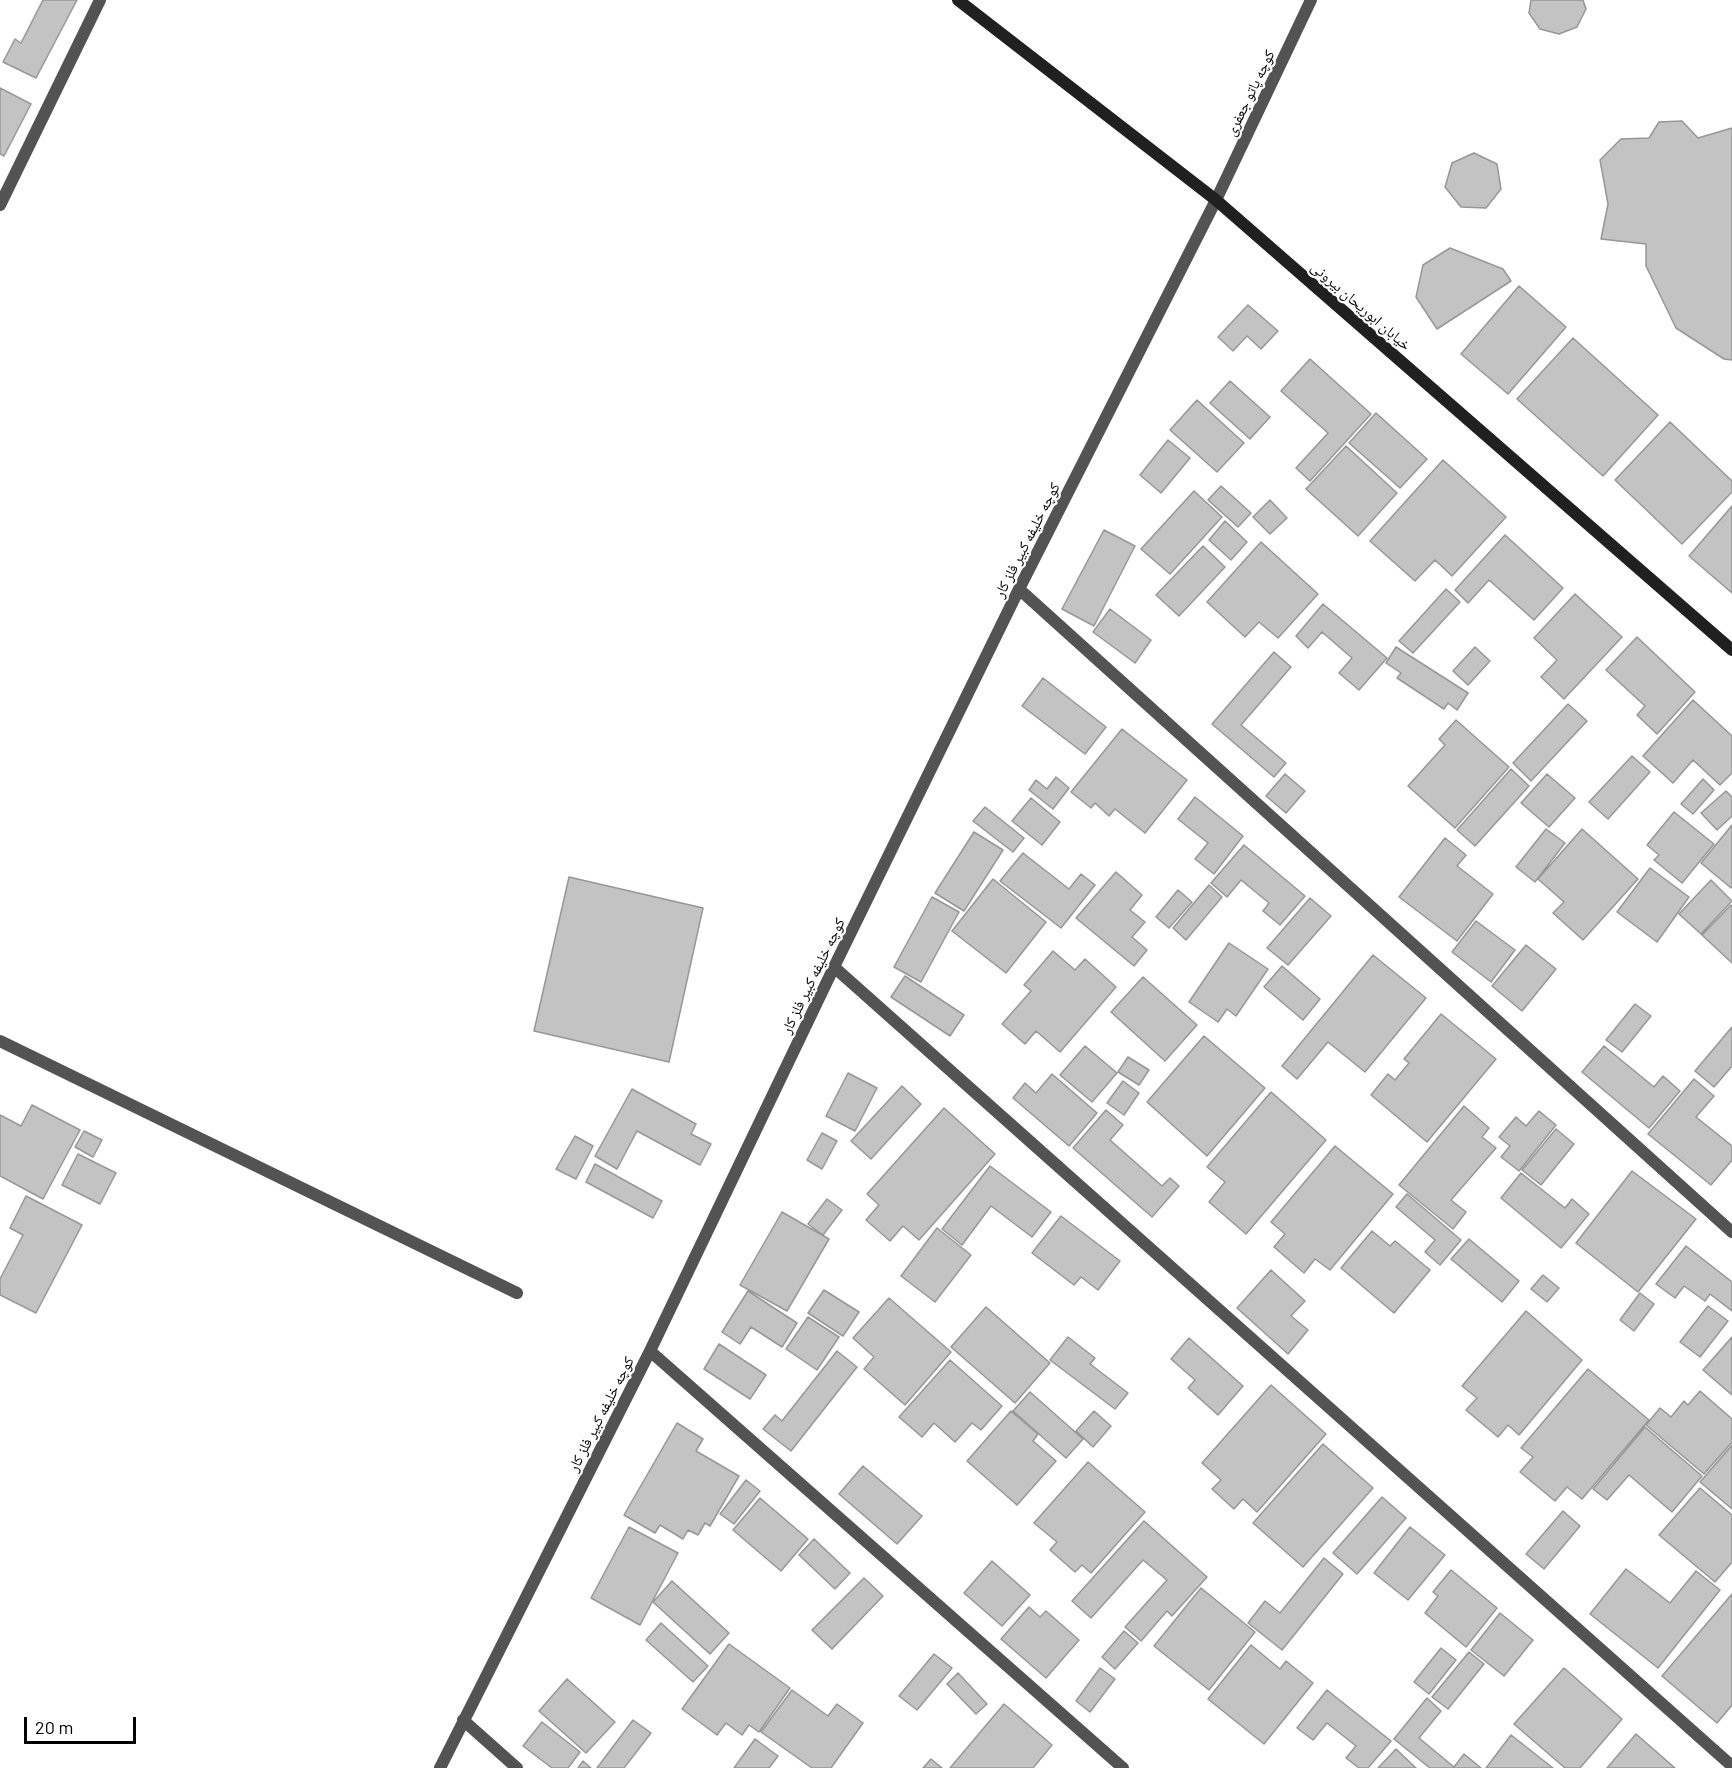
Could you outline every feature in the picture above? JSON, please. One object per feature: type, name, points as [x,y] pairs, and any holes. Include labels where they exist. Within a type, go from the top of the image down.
[{"type":"street","points":[[0,205],[100,0]]},
{"type":"street","name":"خیابان ابوریحان بیرونی","points":[[958,0],[1216,200],[1732,650]]},
{"type":"street","name":"کوچه پاتو جعفری","points":[[1216,200],[1311,0]]},
{"type":"street","name":"کوچه خلیفه کبیر فلز کار","points":[[440,1768],[650,1351],[1019,589],[1216,200]]},
{"type":"street","points":[[1019,589],[1732,1232]]},
{"type":"street","points":[[834,967],[1732,1766]]},
{"type":"street","points":[[0,1041],[517,1293]]},
{"type":"street","points":[[650,1351],[1123,1768]]},
{"type":"street","points":[[463,1720],[517,1768]]},
{"type":"building","points":[[43,0],[77,0],[36,78],[3,62],[15,39],[21,43]]},
{"type":"building","points":[[1531,0],[1583,0],[1586,9],[1577,27],[1559,34],[1540,29],[1529,13]]},
{"type":"building","points":[[0,88],[31,104],[4,156],[0,154]]},
{"type":"building","points":[[1682,121],[1698,138],[1732,128],[1732,360],[1724,359],[1676,328],[1646,266],[1646,244],[1601,239],[1608,204],[1600,160],[1621,139],[1649,138],[1659,122]]},
{"type":"building","points":[[1474,153],[1497,164],[1501,189],[1486,208],[1461,207],[1445,187],[1452,163]]},
{"type":"building","points":[[1450,248],[1503,269],[1511,281],[1437,329],[1416,297],[1423,265]]},
{"type":"building","points":[[1519,286],[1566,327],[1508,394],[1461,354]]},
{"type":"building","points":[[1248,305],[1278,331],[1261,349],[1247,336],[1233,351],[1218,337]]},
{"type":"building","points":[[1573,338],[1658,415],[1603,476],[1517,399]]},
{"type":"building","points":[[1310,359],[1371,414],[1310,481],[1296,468],[1328,433],[1281,391]]},
{"type":"building","points":[[1230,381],[1270,417],[1250,439],[1210,403]]},
{"type":"building","points":[[1197,400],[1244,443],[1217,472],[1170,430]]},
{"type":"building","points":[[1376,413],[1427,459],[1400,488],[1349,443]]},
{"type":"building","points":[[1670,422],[1732,481],[1732,492],[1682,544],[1615,480]]},
{"type":"building","points":[[1168,440],[1190,458],[1161,493],[1140,475]]},
{"type":"building","points":[[1346,446],[1397,493],[1358,536],[1306,489]]},
{"type":"building","points":[[1443,460],[1506,517],[1452,576],[1435,560],[1415,581],[1370,541]]},
{"type":"building","points":[[1221,486],[1251,513],[1238,527],[1208,500]]},
{"type":"building","points":[[1194,491],[1222,517],[1170,574],[1141,549]]},
{"type":"building","points":[[1270,500],[1287,518],[1270,534],[1253,517]]},
{"type":"building","points":[[1732,506],[1732,593],[1689,556]]},
{"type":"building","points":[[1225,521],[1247,542],[1231,560],[1209,540]]},
{"type":"building","points":[[1104,530],[1135,546],[1094,626],[1062,609]]},
{"type":"building","points":[[1505,535],[1563,588],[1534,620],[1489,580],[1468,603],[1455,590]]},
{"type":"building","points":[[1261,542],[1318,594],[1278,638],[1259,622],[1245,637],[1207,602]]},
{"type":"building","points":[[1203,546],[1225,567],[1179,616],[1156,595]]},
{"type":"building","points":[[1446,589],[1460,602],[1413,653],[1399,641]]},
{"type":"building","points":[[1575,594],[1622,637],[1564,699],[1541,677],[1557,660],[1534,638]]},
{"type":"building","points":[[1323,604],[1387,658],[1359,690],[1339,673],[1352,658],[1322,632],[1308,648],[1296,636]]},
{"type":"building","points":[[1110,609],[1151,640],[1135,663],[1093,632]]},
{"type":"building","points":[[1637,637],[1695,692],[1657,734],[1637,715],[1645,706],[1606,670]]},
{"type":"building","points":[[1396,647],[1468,693],[1457,710],[1448,703],[1444,709],[1397,678],[1401,673],[1386,663]]},
{"type":"building","points":[[1475,647],[1490,661],[1468,685],[1453,671]]},
{"type":"building","points":[[1274,652],[1291,667],[1241,725],[1286,763],[1274,777],[1212,724]]},
{"type":"building","points":[[1043,678],[1106,727],[1085,754],[1022,706]]},
{"type":"building","points":[[1693,700],[1732,736],[1732,773],[1720,785],[1693,760],[1673,783],[1643,756]]},
{"type":"building","points":[[1568,704],[1587,721],[1531,781],[1513,763]]},
{"type":"building","points":[[1456,720],[1509,767],[1455,828],[1408,786],[1445,745],[1439,739]]},
{"type":"building","points":[[1122,729],[1187,780],[1145,833],[1115,809],[1109,816],[1095,803],[1091,808],[1071,792]]},
{"type":"building","points":[[1632,756],[1650,772],[1608,819],[1589,802]]},
{"type":"building","points":[[1511,769],[1529,786],[1475,846],[1457,830]]},
{"type":"building","points":[[1285,774],[1305,791],[1286,813],[1266,796]]},
{"type":"building","points":[[1547,774],[1575,798],[1549,827],[1521,803]]},
{"type":"building","points":[[1056,777],[1069,788],[1053,809],[1029,790],[1036,780],[1047,789]]},
{"type":"building","points":[[1703,779],[1714,790],[1693,814],[1681,804]]},
{"type":"building","points":[[1726,791],[1732,797],[1732,816],[1717,830],[1701,813]]},
{"type":"building","points":[[1195,797],[1243,836],[1214,874],[1195,859],[1208,843],[1178,819]]},
{"type":"building","points":[[1031,798],[1060,822],[1042,845],[1012,821]]},
{"type":"building","points":[[985,807],[1024,838],[1013,852],[973,821]]},
{"type":"building","points":[[1674,812],[1714,844],[1682,883],[1654,860],[1659,855],[1647,845]]},
{"type":"building","points":[[1732,825],[1732,887],[1731,888],[1701,863]]},
{"type":"building","points":[[1546,829],[1565,843],[1535,882],[1516,867]]},
{"type":"building","points":[[1582,829],[1638,879],[1583,940],[1553,913],[1564,902],[1538,879]]},
{"type":"building","points":[[974,832],[1003,850],[964,911],[935,893]]},
{"type":"building","points":[[1445,838],[1466,855],[1457,866],[1493,894],[1457,941],[1399,897]]},
{"type":"building","points":[[1244,845],[1305,896],[1280,925],[1263,911],[1269,903],[1241,880],[1227,897],[1211,883]]},
{"type":"building","points":[[1023,853],[1069,889],[1081,874],[1095,885],[1061,928],[1000,881]]},
{"type":"building","points":[[1650,868],[1689,897],[1657,942],[1617,912]]},
{"type":"building","points":[[1116,872],[1142,895],[1130,910],[1145,922],[1132,937],[1147,950],[1134,966],[1076,918]]},
{"type":"building","points":[[569,877],[703,908],[669,1062],[534,1031]]},
{"type":"building","points":[[993,879],[1046,922],[1006,973],[952,931]]},
{"type":"building","points":[[1711,880],[1732,901],[1701,934],[1679,914]]},
{"type":"building","points":[[1209,885],[1222,897],[1186,940],[1173,928]]},
{"type":"building","points":[[1178,890],[1192,902],[1169,928],[1156,917]]},
{"type":"building","points":[[932,897],[959,912],[921,982],[894,967]]},
{"type":"building","points":[[1310,898],[1331,916],[1288,965],[1267,948]]},
{"type":"building","points":[[1732,906],[1732,963],[1702,935]]},
{"type":"building","points":[[1476,921],[1515,950],[1491,982],[1452,952]]},
{"type":"building","points":[[1229,943],[1268,969],[1236,1016],[1227,1009],[1218,1022],[1189,1002]]},
{"type":"building","points":[[1526,945],[1556,969],[1522,1011],[1492,986]]},
{"type":"building","points":[[1053,951],[1075,970],[1085,959],[1116,987],[1060,1052],[1036,1031],[1025,1044],[1002,1024],[1031,991],[1024,985]]},
{"type":"building","points":[[1373,955],[1426,998],[1365,1072],[1328,1042],[1297,1079],[1282,1066]]},
{"type":"building","points":[[1282,966],[1320,999],[1303,1020],[1264,987]]},
{"type":"building","points":[[905,976],[964,1015],[950,1036],[891,997]]},
{"type":"building","points":[[1143,977],[1197,1025],[1165,1061],[1111,1012]]},
{"type":"building","points":[[1635,1004],[1651,1016],[1622,1052],[1606,1040]]},
{"type":"building","points":[[1441,1014],[1496,1059],[1427,1142],[1371,1095],[1388,1074],[1395,1080],[1409,1063],[1404,1059]]},
{"type":"building","points":[[1732,1027],[1732,1066],[1714,1087],[1695,1071]]},
{"type":"building","points":[[1204,1036],[1265,1088],[1207,1156],[1147,1102]]},
{"type":"building","points":[[1085,1046],[1117,1073],[1092,1102],[1060,1075]]},
{"type":"building","points":[[1604,1046],[1654,1087],[1663,1076],[1680,1091],[1649,1128],[1582,1072]]},
{"type":"building","points":[[1128,1057],[1149,1070],[1139,1085],[1118,1072]]},
{"type":"building","points":[[848,1073],[877,1088],[855,1131],[826,1116]]},
{"type":"building","points":[[1052,1074],[1097,1113],[1069,1146],[1013,1098],[1025,1083],[1036,1093]]},
{"type":"building","points":[[1694,1079],[1714,1096],[1696,1117],[1732,1146],[1732,1160],[1711,1185],[1648,1134]]},
{"type":"building","points":[[1123,1081],[1139,1093],[1124,1115],[1107,1103]]},
{"type":"building","points":[[902,1086],[921,1104],[871,1159],[851,1141]]},
{"type":"building","points":[[632,1089],[696,1124],[691,1134],[711,1144],[700,1165],[637,1131],[617,1169],[595,1156]]},
{"type":"building","points":[[1271,1092],[1326,1140],[1246,1234],[1209,1202],[1225,1182],[1207,1167]]},
{"type":"building","points":[[32,1105],[80,1130],[43,1199],[0,1176],[0,1115],[21,1126]]},
{"type":"building","points":[[1464,1106],[1489,1128],[1482,1137],[1496,1148],[1451,1200],[1466,1212],[1453,1229],[1399,1185]]},
{"type":"building","points":[[944,1108],[995,1154],[919,1240],[903,1226],[890,1241],[866,1220],[879,1205],[867,1194]]},
{"type":"building","points":[[1106,1110],[1123,1125],[1110,1140],[1162,1186],[1170,1178],[1179,1186],[1152,1217],[1073,1148]]},
{"type":"building","points":[[1539,1111],[1556,1125],[1519,1171],[1501,1157],[1510,1146],[1499,1137],[1516,1117],[1526,1126]]},
{"type":"building","points":[[1556,1129],[1574,1144],[1541,1185],[1522,1170]]},
{"type":"building","points":[[84,1131],[102,1140],[93,1157],[75,1147]]},
{"type":"building","points":[[822,1133],[837,1141],[822,1169],[807,1160]]},
{"type":"building","points":[[575,1136],[593,1146],[576,1179],[556,1169]]},
{"type":"building","points":[[1335,1146],[1393,1194],[1330,1270],[1315,1259],[1304,1273],[1274,1247],[1285,1234],[1271,1222]]},
{"type":"building","points":[[78,1154],[116,1173],[100,1204],[62,1185]]},
{"type":"building","points":[[595,1164],[662,1201],[653,1218],[586,1182]]},
{"type":"building","points":[[990,1166],[1051,1212],[1032,1237],[991,1206],[962,1245],[942,1229]]},
{"type":"building","points":[[1632,1171],[1696,1219],[1638,1292],[1576,1243]]},
{"type":"building","points":[[1521,1173],[1565,1208],[1572,1199],[1589,1214],[1561,1248],[1501,1198]]},
{"type":"building","points":[[1407,1194],[1461,1240],[1440,1265],[1425,1252],[1435,1240],[1396,1207]]},
{"type":"building","points":[[26,1196],[82,1225],[36,1313],[0,1295],[0,1279],[23,1235],[10,1228]]},
{"type":"building","points":[[827,1199],[842,1210],[823,1235],[808,1224]]},
{"type":"building","points":[[782,1212],[829,1239],[787,1311],[740,1285]]},
{"type":"building","points":[[1061,1216],[1120,1261],[1098,1290],[1081,1277],[1074,1285],[1032,1253]]},
{"type":"building","points":[[937,1228],[971,1255],[935,1302],[901,1276]]},
{"type":"building","points":[[1372,1231],[1390,1246],[1395,1241],[1430,1270],[1394,1313],[1341,1268]]},
{"type":"building","points":[[1469,1239],[1519,1281],[1502,1302],[1451,1259]]},
{"type":"building","points":[[1686,1246],[1732,1282],[1732,1311],[1710,1294],[1705,1301],[1684,1286],[1675,1298],[1656,1284]]},
{"type":"building","points":[[1271,1270],[1305,1301],[1291,1316],[1308,1330],[1288,1354],[1237,1308]]},
{"type":"building","points":[[1543,1275],[1559,1288],[1547,1302],[1531,1289]]},
{"type":"building","points":[[824,1290],[859,1312],[843,1336],[808,1313]]},
{"type":"building","points":[[748,1291],[797,1323],[782,1347],[751,1327],[740,1344],[722,1332]]},
{"type":"building","points":[[1640,1293],[1654,1304],[1634,1331],[1620,1320]]},
{"type":"building","points":[[889,1298],[951,1352],[905,1405],[864,1369],[874,1357],[853,1338]]},
{"type":"building","points":[[1708,1306],[1728,1321],[1700,1357],[1680,1342]]},
{"type":"building","points":[[986,1307],[1050,1363],[1015,1403],[951,1347]]},
{"type":"building","points":[[1526,1311],[1582,1360],[1519,1435],[1508,1425],[1498,1437],[1466,1410],[1477,1398],[1462,1386]]},
{"type":"building","points":[[808,1317],[839,1337],[817,1370],[786,1349]]},
{"type":"building","points":[[1068,1337],[1095,1358],[1090,1364],[1128,1393],[1115,1409],[1050,1360]]},
{"type":"building","points":[[1732,1337],[1732,1395],[1703,1370]]},
{"type":"building","points":[[1189,1338],[1243,1386],[1218,1415],[1188,1388],[1195,1380],[1171,1359]]},
{"type":"building","points":[[719,1344],[766,1375],[750,1399],[704,1369]]},
{"type":"building","points":[[837,1351],[857,1367],[791,1451],[763,1429],[775,1415],[782,1421]]},
{"type":"building","points":[[950,1360],[1002,1406],[981,1430],[972,1423],[955,1442],[934,1423],[922,1437],[899,1417]]},
{"type":"building","points":[[1588,1369],[1649,1420],[1582,1499],[1567,1487],[1555,1501],[1520,1472],[1533,1457],[1521,1448]]},
{"type":"building","points":[[1271,1385],[1326,1434],[1257,1512],[1243,1499],[1234,1509],[1212,1489],[1221,1480],[1202,1463]]},
{"type":"building","points":[[1700,1391],[1732,1419],[1732,1442],[1704,1474],[1646,1425],[1660,1408],[1671,1417],[1684,1401],[1688,1405]]},
{"type":"building","points":[[1030,1392],[1083,1439],[1066,1458],[1013,1411]]},
{"type":"building","points":[[1011,1411],[1038,1434],[1033,1441],[1056,1461],[1017,1505],[967,1461]]},
{"type":"building","points":[[1094,1411],[1111,1426],[1093,1447],[1076,1431]]},
{"type":"building","points":[[677,1423],[703,1439],[696,1451],[739,1476],[710,1526],[705,1523],[698,1535],[688,1530],[683,1539],[660,1525],[655,1533],[624,1515]]},
{"type":"building","points":[[1645,1427],[1702,1476],[1672,1512],[1629,1475],[1607,1500],[1593,1489]]},
{"type":"building","points":[[1323,1444],[1373,1488],[1303,1567],[1253,1523]]},
{"type":"building","points":[[1732,1445],[1732,1509],[1700,1482]]},
{"type":"building","points":[[1088,1462],[1145,1512],[1091,1573],[1082,1565],[1075,1572],[1050,1550],[1057,1542],[1034,1523]]},
{"type":"building","points":[[863,1466],[922,1516],[897,1544],[839,1494]]},
{"type":"building","points":[[746,1480],[760,1491],[734,1524],[720,1514]]},
{"type":"building","points":[[1700,1488],[1732,1515],[1732,1562],[1715,1582],[1659,1535]]},
{"type":"building","points":[[1382,1497],[1406,1518],[1357,1574],[1333,1553]]},
{"type":"building","points":[[760,1498],[808,1539],[781,1571],[733,1530]]},
{"type":"building","points":[[1563,1511],[1580,1526],[1544,1569],[1526,1554]]},
{"type":"building","points":[[1144,1521],[1207,1577],[1172,1616],[1167,1611],[1141,1641],[1125,1627],[1167,1580],[1143,1560],[1091,1618],[1072,1601]]},
{"type":"building","points":[[629,1527],[678,1553],[640,1625],[591,1598]]},
{"type":"building","points":[[1410,1527],[1445,1555],[1408,1600],[1374,1573]]},
{"type":"building","points":[[814,1539],[850,1573],[835,1589],[799,1555]]},
{"type":"building","points":[[1324,1558],[1343,1574],[1282,1650],[1248,1623],[1265,1601],[1280,1613]]},
{"type":"building","points":[[992,1561],[1030,1595],[1002,1626],[964,1593]]},
{"type":"building","points":[[1626,1569],[1670,1603],[1696,1571],[1720,1590],[1658,1668],[1590,1614]]},
{"type":"building","points":[[1451,1570],[1497,1608],[1466,1647],[1425,1613],[1438,1596],[1433,1592]]},
{"type":"building","points":[[864,1578],[883,1596],[832,1649],[812,1630]]},
{"type":"building","points":[[672,1581],[729,1633],[710,1654],[653,1602]]},
{"type":"building","points":[[1201,1588],[1255,1632],[1209,1690],[1154,1646]]},
{"type":"building","points":[[1732,1594],[1732,1705],[1717,1723],[1662,1676]]},
{"type":"building","points":[[1029,1607],[1040,1617],[1046,1611],[1079,1640],[1046,1678],[1001,1639]]},
{"type":"building","points":[[1500,1613],[1533,1640],[1504,1676],[1471,1650]]},
{"type":"building","points":[[661,1623],[708,1666],[693,1682],[646,1640]]},
{"type":"building","points":[[1124,1631],[1138,1643],[1115,1669],[1102,1657]]},
{"type":"building","points":[[729,1644],[790,1688],[759,1732],[749,1725],[742,1735],[726,1723],[717,1735],[682,1709]]},
{"type":"building","points":[[1251,1645],[1280,1669],[1286,1661],[1313,1683],[1264,1744],[1208,1699]]},
{"type":"building","points":[[1441,1648],[1456,1660],[1429,1694],[1414,1682]]},
{"type":"building","points":[[1469,1652],[1484,1664],[1448,1709],[1432,1697]]},
{"type":"building","points":[[934,1654],[952,1668],[917,1710],[899,1696]]},
{"type":"building","points":[[1100,1668],[1115,1679],[1090,1712],[1076,1701]]},
{"type":"building","points":[[1564,1668],[1622,1719],[1580,1768],[1565,1768],[1514,1724]]},
{"type":"building","points":[[958,1673],[987,1704],[976,1714],[947,1684]]},
{"type":"building","points":[[567,1679],[615,1722],[586,1753],[539,1711]]},
{"type":"building","points":[[792,1690],[828,1716],[837,1704],[863,1723],[831,1768],[812,1768],[761,1732]]},
{"type":"building","points":[[1327,1690],[1391,1741],[1368,1768],[1359,1768],[1346,1758],[1356,1746],[1327,1723],[1313,1740],[1297,1728]]},
{"type":"building","points":[[1427,1698],[1441,1711],[1419,1738],[1454,1767],[1464,1754],[1481,1768],[1430,1768],[1394,1739]]},
{"type":"building","points":[[1004,1704],[1052,1745],[1033,1768],[950,1768]]},
{"type":"building","points":[[633,1720],[651,1733],[624,1768],[597,1768]]},
{"type":"building","points":[[542,1722],[580,1752],[568,1768],[552,1768],[523,1746]]},
{"type":"building","points":[[1636,1734],[1675,1768],[1607,1768]]},
{"type":"building","points":[[1511,1735],[1553,1768],[1486,1768]]},
{"type":"building","points":[[755,1739],[778,1756],[769,1768],[734,1768]]},
{"type":"building","points":[[1396,1749],[1416,1768],[1378,1768]]},
{"type":"building","points":[[931,1759],[942,1768],[923,1768]]},
{"type":"building","points":[[583,1761],[591,1768],[578,1768]]}]
